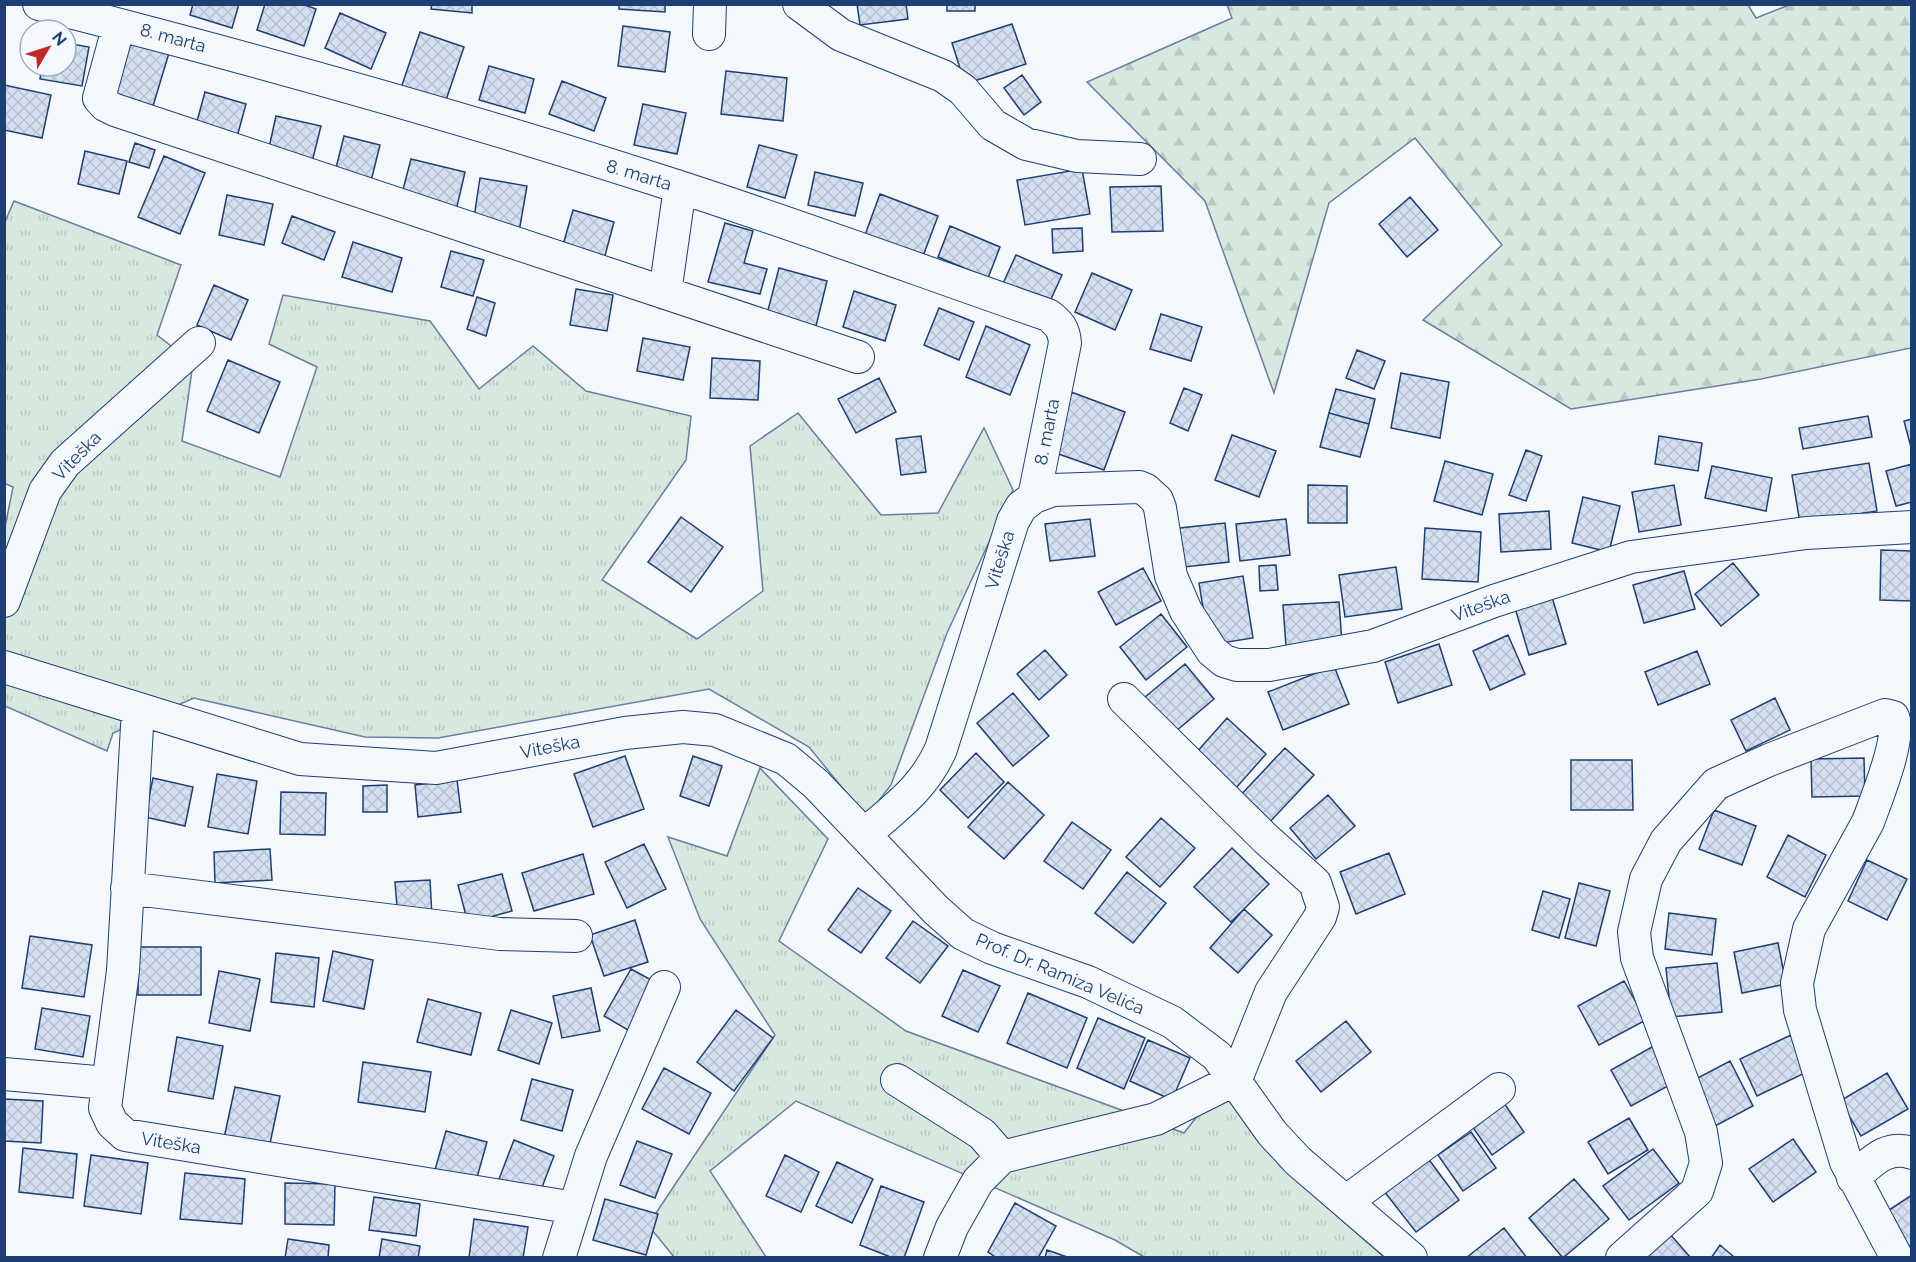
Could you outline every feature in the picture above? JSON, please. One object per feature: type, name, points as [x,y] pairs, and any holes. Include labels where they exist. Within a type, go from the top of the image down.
[{"type":"street","name":"8. marta","points":[[39,4],[405,103],[680,187],[1048,315],[1059,322],[1065,343],[1034,497]]},
{"type":"street","points":[[799,4],[841,35],[943,76],[963,90],[993,125],[1017,139],[1077,156],[1140,159]]},
{"type":"street","points":[[119,24],[99,98],[115,111],[858,357]]},
{"type":"street","points":[[665,293],[680,187]]},
{"type":"street","name":"Viteška","points":[[4,601],[45,491],[65,463],[199,343]]},
{"type":"street","name":"Viteška","points":[[4,667],[300,759],[436,768],[625,733],[683,727],[715,730],[786,759],[865,834],[916,790],[931,771],[941,749],[1012,521],[1021,507],[1034,497],[1053,490],[1139,487],[1152,494],[1160,508],[1172,576],[1186,610],[1212,651],[1224,661],[1237,664],[1269,665],[1372,646],[1494,601],[1630,557],[1806,533],[1911,527]]},
{"type":"street","points":[[940,1257],[952,1227],[978,1181],[1002,1157],[1156,1119],[1236,1080],[1271,992],[1320,917],[1323,907],[1315,883],[1266,839],[1125,699]]},
{"type":"street","name":"Viteška","points":[[138,709],[123,971],[105,1108],[112,1123],[125,1135],[575,1208]]},
{"type":"street","points":[[1622,1257],[1697,1191],[1706,1163],[1701,1132],[1637,958],[1634,932],[1646,879],[1666,841],[1716,784],[1876,716],[1893,717],[1895,733],[1868,822],[1809,929],[1797,983],[1800,1010],[1845,1162],[1897,1257]]},
{"type":"street","name":"Prof. Dr. Ramiza Velića","points":[[865,834],[936,910],[963,933],[992,948],[1088,982],[1172,1022],[1217,1056],[1279,1140],[1298,1161],[1411,1257]]},
{"type":"street","points":[[127,888],[500,934],[576,936]]},
{"type":"street","points":[[559,1257],[591,1156],[664,987]]},
{"type":"street","points":[[4,1074],[107,1083]]},
{"type":"street","points":[[897,1080],[982,1134],[1002,1157]]},
{"type":"street","points":[[1347,1201],[1499,1089]]},
{"type":"street","points":[[1853,1178],[1884,1152],[1894,1150],[1911,1153]]},
{"type":"green space","points":[[1227,5],[1748,5],[1756,18],[1789,5],[1911,5],[1911,348],[1761,379],[1571,409],[1423,320],[1502,245],[1415,138],[1329,203],[1274,393],[1205,201],[1087,82],[1232,18]]},
{"type":"green space","points":[[14,201],[181,265],[157,335],[193,363],[182,441],[280,477],[317,367],[269,344],[283,295],[430,321],[479,389],[533,346],[586,391],[691,416],[686,460],[602,580],[697,639],[763,591],[750,446],[798,413],[881,515],[938,513],[984,428],[1013,490],[947,633],[891,785],[866,817],[809,747],[709,689],[438,738],[365,737],[194,698],[113,733],[107,751],[5,706],[4,532],[13,487],[4,483],[4,224]]},
{"type":"green space","points":[[760,768],[828,839],[779,941],[906,1031],[1184,1133],[1223,1083],[1280,1166],[1384,1257],[1144,1257],[1115,1240],[796,1101],[710,1171],[766,1257],[674,1257],[648,1225],[775,1035],[700,919],[668,837],[727,856]]},
{"type":"building","points":[[193,4],[239,4],[232,28],[190,15]]},
{"type":"building","points":[[265,4],[302,4],[316,9],[304,46],[257,30]]},
{"type":"building","points":[[432,4],[472,4],[472,13],[431,9]]},
{"type":"building","points":[[619,4],[665,4],[665,12],[619,9]]},
{"type":"building","points":[[857,4],[906,4],[908,19],[860,25]]},
{"type":"building","points":[[947,4],[975,4],[975,11],[947,11]]},
{"type":"building","points":[[340,13],[386,33],[371,69],[325,48]]},
{"type":"building","points":[[1012,24],[1026,64],[965,84],[952,43]]},
{"type":"building","points":[[623,26],[670,32],[665,72],[618,66]]},
{"type":"building","points":[[420,32],[464,47],[444,106],[400,91]]},
{"type":"building","points":[[130,41],[169,53],[153,106],[114,94]]},
{"type":"building","points":[[78,45],[89,47],[82,86],[40,79],[78,78]]},
{"type":"building","points":[[489,66],[534,79],[525,113],[479,100]]},
{"type":"building","points":[[726,71],[787,78],[783,121],[721,114]]},
{"type":"building","points":[[1022,75],[1041,102],[1024,115],[1004,88]]},
{"type":"building","points":[[562,81],[606,98],[594,131],[549,114]]},
{"type":"building","points":[[4,85],[51,95],[42,138],[4,130]]},
{"type":"building","points":[[205,92],[246,104],[237,137],[196,125]]},
{"type":"building","points":[[643,104],[686,113],[677,154],[634,145]]},
{"type":"building","points":[[276,116],[321,126],[312,162],[268,152]]},
{"type":"building","points":[[344,136],[380,145],[370,185],[334,176]]},
{"type":"building","points":[[135,143],[155,150],[149,168],[129,162]]},
{"type":"building","points":[[759,145],[797,155],[785,198],[747,187]]},
{"type":"building","points":[[85,151],[127,161],[119,194],[78,184]]},
{"type":"building","points":[[164,156],[205,173],[180,234],[138,217]]},
{"type":"building","points":[[411,159],[465,172],[455,215],[400,201]]},
{"type":"building","points":[[1082,169],[1090,214],[1025,225],[1017,180]]},
{"type":"building","points":[[815,172],[863,183],[855,216],[808,205]]},
{"type":"building","points":[[480,178],[527,186],[519,232],[473,224]]},
{"type":"building","points":[[1161,186],[1163,231],[1112,232],[1110,187]]},
{"type":"building","points":[[880,194],[938,216],[923,256],[865,235]]},
{"type":"building","points":[[227,195],[273,204],[264,245],[219,235]]},
{"type":"building","points":[[1410,197],[1438,230],[1407,257],[1379,224]]},
{"type":"building","points":[[573,210],[614,222],[603,263],[561,252]]},
{"type":"building","points":[[292,216],[335,232],[324,260],[282,243]]},
{"type":"building","points":[[725,223],[753,231],[744,263],[767,269],[760,294],[708,282]]},
{"type":"building","points":[[950,226],[1000,247],[988,278],[938,257]]},
{"type":"building","points":[[1082,228],[1083,251],[1053,253],[1052,229]]},
{"type":"building","points":[[353,242],[402,258],[392,292],[342,277]]},
{"type":"building","points":[[451,251],[484,260],[473,296],[441,287]]},
{"type":"building","points":[[1016,255],[1062,275],[1046,310],[1000,290]]},
{"type":"building","points":[[779,268],[827,281],[816,326],[767,314]]},
{"type":"building","points":[[1092,273],[1132,290],[1115,330],[1075,312]]},
{"type":"building","points":[[214,285],[248,300],[231,340],[197,325]]},
{"type":"building","points":[[576,289],[613,295],[607,331],[570,325]]},
{"type":"building","points":[[854,291],[896,305],[885,341],[843,327]]},
{"type":"building","points":[[477,297],[495,303],[486,336],[467,329]]},
{"type":"building","points":[[939,308],[974,322],[959,360],[924,345]]},
{"type":"building","points":[[1161,314],[1202,327],[1191,361],[1150,349]]},
{"type":"building","points":[[986,326],[1030,345],[1010,395],[966,377]]},
{"type":"building","points":[[643,338],[690,347],[683,380],[637,371]]},
{"type":"building","points":[[1357,350],[1385,361],[1374,389],[1346,378]]},
{"type":"building","points":[[712,358],[760,361],[758,400],[710,398]]},
{"type":"building","points":[[228,360],[280,382],[259,433],[207,411]]},
{"type":"building","points":[[1401,373],[1449,382],[1440,438],[1391,428]]},
{"type":"building","points":[[879,378],[896,412],[856,433],[838,399]]},
{"type":"building","points":[[1184,388],[1202,395],[1188,431],[1170,423]]},
{"type":"building","points":[[1336,389],[1375,399],[1369,424],[1329,413]]},
{"type":"building","points":[[1071,392],[1125,412],[1104,470],[1050,451]]},
{"type":"building","points":[[1329,413],[1369,424],[1360,457],[1320,447]]},
{"type":"building","points":[[1868,416],[1872,437],[1803,449],[1799,428]]},
{"type":"building","points":[[1912,419],[1912,451],[1904,421]]},
{"type":"building","points":[[1232,435],[1276,451],[1259,497],[1215,480]]},
{"type":"building","points":[[921,436],[926,472],[901,475],[896,439]]},
{"type":"building","points":[[1659,436],[1702,443],[1698,471],[1655,464]]},
{"type":"building","points":[[1526,450],[1542,456],[1526,501],[1509,495]]},
{"type":"building","points":[[1445,461],[1493,474],[1482,515],[1434,501]]},
{"type":"building","points":[[1869,463],[1877,511],[1800,523],[1792,475]]},
{"type":"building","points":[[1912,464],[1912,502],[1896,506],[1886,471]]},
{"type":"building","points":[[1712,466],[1772,478],[1766,511],[1705,498]]},
{"type":"building","points":[[1308,485],[1347,486],[1347,523],[1308,523]]},
{"type":"building","points":[[1674,485],[1681,525],[1639,532],[1632,492]]},
{"type":"building","points":[[1583,497],[1620,506],[1609,552],[1572,543]]},
{"type":"building","points":[[1549,511],[1551,549],[1501,552],[1499,514]]},
{"type":"building","points":[[681,517],[723,547],[691,592],[648,562]]},
{"type":"building","points":[[1090,519],[1095,556],[1050,561],[1045,524]]},
{"type":"building","points":[[1286,519],[1290,555],[1240,561],[1236,524]]},
{"type":"building","points":[[1225,523],[1229,562],[1175,568],[1171,529]]},
{"type":"building","points":[[1425,528],[1481,532],[1478,582],[1422,579]]},
{"type":"building","points":[[1881,550],[1912,551],[1912,601],[1880,600]]},
{"type":"building","points":[[1733,563],[1759,595],[1721,626],[1695,594]]},
{"type":"building","points":[[1276,565],[1278,590],[1260,591],[1259,566]]},
{"type":"building","points":[[1396,567],[1402,609],[1345,617],[1339,575]]},
{"type":"building","points":[[1143,568],[1161,601],[1116,625],[1098,592]]},
{"type":"building","points":[[1684,571],[1695,609],[1644,623],[1633,585]]},
{"type":"building","points":[[1243,576],[1253,638],[1209,645],[1199,583]]},
{"type":"building","points":[[1552,597],[1566,644],[1529,655],[1515,608]]},
{"type":"building","points":[[1339,602],[1342,643],[1286,646],[1283,605]]},
{"type":"building","points":[[1161,614],[1187,647],[1146,680],[1120,647]]},
{"type":"building","points":[[1508,635],[1525,674],[1490,690],[1473,651]]},
{"type":"building","points":[[1439,644],[1452,685],[1398,703],[1385,662]]},
{"type":"building","points":[[1045,650],[1067,675],[1039,700],[1017,674]]},
{"type":"building","points":[[1697,651],[1710,684],[1658,705],[1645,672]]},
{"type":"building","points":[[1185,664],[1214,699],[1175,732],[1145,697]]},
{"type":"building","points":[[1334,666],[1349,704],[1283,730],[1268,692]]},
{"type":"building","points":[[1013,693],[1049,736],[1013,766],[977,723]]},
{"type":"building","points":[[1775,698],[1790,730],[1746,751],[1731,720]]},
{"type":"building","points":[[1227,718],[1266,754],[1235,789],[1196,753]]},
{"type":"building","points":[[1285,748],[1314,775],[1266,826],[1237,799]]},
{"type":"building","points":[[976,753],[1004,782],[968,818],[940,790]]},
{"type":"building","points":[[625,756],[644,809],[593,827],[574,774]]},
{"type":"building","points":[[693,756],[722,766],[709,806],[680,796]]},
{"type":"building","points":[[1864,758],[1865,796],[1812,797],[1811,759]]},
{"type":"building","points":[[1571,760],[1632,760],[1633,810],[1571,810]]},
{"type":"building","points":[[217,774],[257,781],[248,834],[208,827]]},
{"type":"building","points":[[153,778],[193,787],[185,826],[145,817]]},
{"type":"building","points":[[457,780],[461,812],[418,817],[415,785]]},
{"type":"building","points":[[1008,782],[1044,815],[1004,859],[968,827]]},
{"type":"building","points":[[387,785],[387,812],[363,812],[363,786]]},
{"type":"building","points":[[281,792],[326,793],[325,835],[280,834]]},
{"type":"building","points":[[1328,795],[1355,826],[1316,859],[1290,828]]},
{"type":"building","points":[[1714,810],[1756,826],[1742,865],[1699,849]]},
{"type":"building","points":[[1161,818],[1195,848],[1160,887],[1126,857]]},
{"type":"building","points":[[1072,822],[1111,850],[1083,889],[1044,861]]},
{"type":"building","points":[[1788,835],[1826,855],[1805,897],[1767,877]]},
{"type":"building","points":[[644,844],[666,889],[627,908],[605,862]]},
{"type":"building","points":[[1232,848],[1269,884],[1231,922],[1194,887]]},
{"type":"building","points":[[270,849],[272,880],[215,883],[214,852]]},
{"type":"building","points":[[1389,853],[1405,894],[1356,914],[1340,872]]},
{"type":"building","points":[[583,854],[594,894],[534,911],[522,873]]},
{"type":"building","points":[[1867,860],[1907,879],[1887,920],[1848,901]]},
{"type":"building","points":[[1127,872],[1166,903],[1133,943],[1095,913]]},
{"type":"building","points":[[502,874],[512,911],[468,923],[458,885]]},
{"type":"building","points":[[430,880],[432,917],[398,919],[395,882]]},
{"type":"building","points":[[1579,883],[1610,891],[1596,946],[1565,938]]},
{"type":"building","points":[[858,888],[891,911],[861,953],[828,930]]},
{"type":"building","points":[[1543,891],[1570,899],[1559,938],[1532,930]]},
{"type":"building","points":[[1244,909],[1272,935],[1238,973],[1210,948]]},
{"type":"building","points":[[1669,913],[1716,919],[1712,955],[1665,949]]},
{"type":"building","points":[[635,920],[648,962],[604,976],[590,935]]},
{"type":"building","points":[[913,921],[948,946],[920,983],[886,958]]},
{"type":"building","points":[[30,936],[92,945],[84,997],[22,988]]},
{"type":"building","points":[[1778,943],[1786,984],[1742,993],[1734,952]]},
{"type":"building","points":[[138,947],[201,947],[201,995],[138,995]]},
{"type":"building","points":[[333,951],[373,960],[364,1009],[323,1001]]},
{"type":"building","points":[[276,953],[319,958],[314,1007],[271,1002]]},
{"type":"building","points":[[1717,963],[1722,1012],[1671,1017],[1666,968]]},
{"type":"building","points":[[631,969],[655,982],[628,1030],[604,1016]]},
{"type":"building","points":[[963,970],[1000,986],[978,1032],[942,1016]]},
{"type":"building","points":[[219,971],[260,979],[250,1031],[209,1023]]},
{"type":"building","points":[[1624,981],[1646,1020],[1599,1045],[1578,1006]]},
{"type":"building","points":[[591,988],[600,1031],[562,1038],[553,996]]},
{"type":"building","points":[[1028,993],[1087,1018],[1067,1068],[1007,1043]]},
{"type":"building","points":[[428,999],[481,1013],[471,1055],[417,1042]]},
{"type":"building","points":[[42,1008],[90,1016],[83,1057],[35,1049]]},
{"type":"building","points":[[511,1010],[552,1023],[539,1064],[498,1050]]},
{"type":"building","points":[[736,1010],[773,1038],[734,1091],[697,1062]]},
{"type":"building","points":[[1098,1018],[1145,1038],[1124,1089],[1077,1068]]},
{"type":"building","points":[[1346,1021],[1371,1052],[1321,1092],[1296,1061]]},
{"type":"building","points":[[1791,1035],[1809,1071],[1757,1096],[1740,1059]]},
{"type":"building","points":[[177,1037],[223,1046],[213,1099],[168,1091]]},
{"type":"building","points":[[1148,1040],[1190,1058],[1172,1100],[1130,1081]]},
{"type":"building","points":[[1659,1043],[1679,1080],[1631,1106],[1611,1070]]},
{"type":"building","points":[[1730,1061],[1753,1106],[1715,1126],[1692,1081]]},
{"type":"building","points":[[363,1062],[431,1072],[425,1112],[358,1102]]},
{"type":"building","points":[[664,1068],[711,1093],[689,1134],[642,1109]]},
{"type":"building","points":[[1887,1073],[1908,1109],[1861,1136],[1840,1101]]},
{"type":"building","points":[[532,1079],[573,1090],[562,1131],[521,1120]]},
{"type":"building","points":[[235,1087],[280,1096],[268,1153],[223,1143]]},
{"type":"building","points":[[1497,1093],[1524,1132],[1492,1155],[1465,1116]]},
{"type":"building","points":[[4,1099],[43,1101],[41,1143],[4,1141]]},
{"type":"building","points":[[1629,1118],[1648,1150],[1608,1174],[1588,1142]]},
{"type":"building","points":[[446,1131],[487,1142],[476,1181],[435,1170]]},
{"type":"building","points":[[1471,1132],[1496,1168],[1463,1191],[1438,1155]]},
{"type":"building","points":[[1793,1139],[1816,1172],[1773,1202],[1749,1169]]},
{"type":"building","points":[[514,1140],[554,1156],[539,1195],[499,1179]]},
{"type":"building","points":[[637,1141],[672,1154],[655,1198],[620,1185]]},
{"type":"building","points":[[23,1148],[77,1154],[73,1198],[19,1192]]},
{"type":"building","points":[[1653,1149],[1679,1183],[1629,1220],[1603,1186]]},
{"type":"building","points":[[91,1155],[148,1163],[141,1214],[84,1206]]},
{"type":"building","points":[[785,1155],[819,1172],[801,1212],[766,1196]]},
{"type":"building","points":[[1427,1157],[1459,1200],[1416,1232],[1383,1190]]},
{"type":"building","points":[[837,1162],[873,1179],[852,1223],[816,1206]]},
{"type":"building","points":[[185,1173],[245,1179],[242,1224],[180,1219]]},
{"type":"building","points":[[1574,1179],[1609,1219],[1563,1258],[1529,1218]]},
{"type":"building","points":[[285,1183],[335,1184],[334,1225],[285,1224]]},
{"type":"building","points":[[881,1186],[924,1202],[904,1258],[893,1258],[860,1245]]},
{"type":"building","points":[[1912,1195],[1912,1245],[1900,1252],[1877,1218]]},
{"type":"building","points":[[374,1197],[420,1204],[416,1236],[369,1230]]},
{"type":"building","points":[[605,1199],[658,1214],[646,1255],[593,1240]]},
{"type":"building","points":[[1015,1203],[1056,1226],[1038,1258],[997,1258],[988,1252]]},
{"type":"building","points":[[474,1219],[528,1227],[523,1258],[469,1258]]},
{"type":"building","points":[[1661,1224],[1691,1258],[1623,1258]]},
{"type":"building","points":[[1504,1228],[1527,1258],[1466,1258]]},
{"type":"building","points":[[288,1239],[329,1245],[328,1258],[285,1258]]},
{"type":"building","points":[[382,1239],[420,1246],[418,1258],[379,1258]]},
{"type":"building","points":[[1720,1245],[1735,1258],[1711,1258]]},
{"type":"building","points":[[1047,1250],[1070,1258],[1045,1258]]}]
